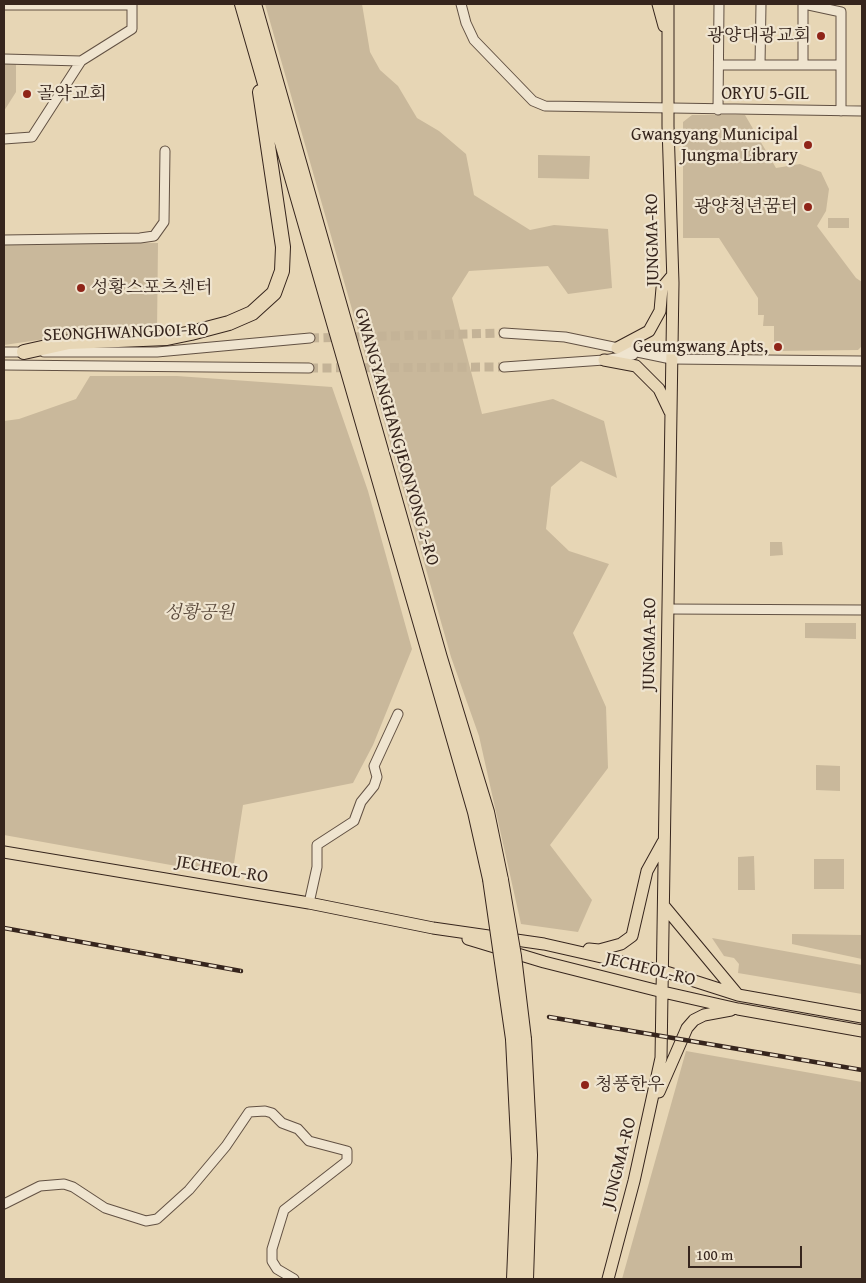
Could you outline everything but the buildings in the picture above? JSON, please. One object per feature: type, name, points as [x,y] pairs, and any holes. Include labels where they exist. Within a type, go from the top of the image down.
[{"type":"highway","name":"GWANGYANGHANGJEONYONG 2-RO","points":[[242,4],[495,880]]},
{"type":"highway","name":"GWANGYANGHANGJEONYONG 2-RO","points":[[254,4],[437,649],[487,812],[495,880]]},
{"type":"highway","points":[[24,352],[69,342],[167,338],[191,333],[229,323],[252,313],[274,293],[282,271],[283,246],[251,34]]},
{"type":"highway","points":[[495,880],[518,1039],[530,1156],[526,1279]]},
{"type":"highway","points":[[514,1279],[519,1159],[518,1039]]},
{"type":"main road","points":[[658,4],[668,44]]},
{"type":"main road","name":"JUNGMA-RO","points":[[608,1279],[650,1114],[661,1058],[672,276],[668,109],[668,4]]},
{"type":"main road","points":[[617,348],[649,331],[660,311],[662,288],[672,276]]},
{"type":"main road","points":[[604,360],[636,366],[659,389],[671,414]]},
{"type":"main road","points":[[544,944],[599,950],[621,944],[632,936],[647,871],[664,841]]},
{"type":"main road","name":"JECHEOL-RO","points":[[4,852],[309,903],[433,928],[544,944],[662,971],[738,995],[862,1017]]},
{"type":"main road","points":[[664,906],[738,995]]},
{"type":"main road","name":"JECHEOL-RO","points":[[433,928],[544,962],[662,992],[738,1009],[862,1031]]},
{"type":"main road","points":[[650,1114],[687,1028],[694,1020],[704,1015],[738,1009]]},
{"type":"street","points":[[4,5],[132,4],[132,29],[81,61],[32,137],[4,139]]},
{"type":"street","name":"ORYU 5-GIL","points":[[461,4],[466,23],[474,40],[533,101],[545,106],[862,111]]},
{"type":"street","points":[[718,110],[719,4]]},
{"type":"street","points":[[760,65],[761,4]]},
{"type":"street","points":[[803,65],[804,4],[842,12],[841,111]]},
{"type":"street","points":[[4,59],[81,61]]},
{"type":"street","points":[[719,65],[840,65]]},
{"type":"street","points":[[4,240],[140,238],[154,236],[164,222],[165,151]]},
{"type":"street","points":[[504,333],[565,337],[671,360],[862,361]]},
{"type":"street","name":"SEONGHWANGDOI-RO","points":[[4,352],[158,352],[310,338]]},
{"type":"street","points":[[504,367],[604,360],[637,354]]},
{"type":"street","name":"SEONGHWANGDOI-RO","points":[[4,365],[309,368]]},
{"type":"street","points":[[668,609],[862,610]]},
{"type":"street","points":[[309,903],[317,867],[317,845],[354,821],[361,802],[374,786],[377,777],[374,766],[398,714]]},
{"type":"street","points":[[4,1204],[40,1186],[64,1184],[73,1187],[105,1208],[146,1221],[157,1219],[189,1190],[226,1146],[249,1112],[265,1111],[272,1113],[282,1123],[298,1129],[309,1140],[347,1151],[348,1161],[284,1210],[272,1248],[272,1261],[277,1269],[294,1279]]},
{"type":"green space","points":[[265,4],[362,4],[370,52],[380,70],[398,86],[417,118],[439,131],[466,154],[474,195],[530,230],[554,225],[608,229],[612,288],[568,294],[548,266],[469,271],[452,298],[482,414],[553,399],[604,421],[617,478],[581,461],[551,487],[546,529],[569,551],[609,564],[573,633],[606,707],[608,768],[550,845],[592,900],[578,932],[521,924],[479,736],[451,657]]},
{"type":"green space","points":[[4,62],[16,62],[16,92],[4,111]]},
{"type":"green space","points":[[692,115],[745,115],[776,168],[800,164],[821,172],[829,189],[826,211],[817,226],[856,278],[862,282],[862,346],[858,350],[774,351],[774,326],[763,326],[764,315],[758,315],[758,298],[719,238],[683,238],[683,122]]},
{"type":"green space","points":[[538,155],[590,156],[589,179],[538,178]]},
{"type":"green space","points":[[828,218],[849,218],[849,228],[828,228]]},
{"type":"green space","name":"성황스포츠센터","points":[[158,243],[157,331],[66,336],[4,345],[4,244]]},
{"type":"green space","name":"성황공원","points":[[90,376],[177,376],[332,387],[368,491],[412,649],[373,745],[353,783],[243,805],[232,876],[4,835],[4,421],[19,419],[76,399]]},
{"type":"green space","points":[[770,542],[782,542],[783,555],[770,556]]},
{"type":"green space","points":[[805,623],[856,623],[856,639],[805,638]]},
{"type":"green space","points":[[816,765],[840,766],[840,791],[816,790]]},
{"type":"green space","points":[[754,856],[755,890],[738,890],[738,857]]},
{"type":"green space","points":[[814,859],[844,859],[844,889],[814,889]]},
{"type":"green space","points":[[792,934],[862,935],[862,959],[792,944]]},
{"type":"green space","points":[[712,938],[862,965],[862,994],[738,973],[739,964],[734,958],[724,956]]},
{"type":"green space","points":[[686,1051],[862,1082],[862,1279],[622,1279]]},
{"type":"tunnel","points":[[310,338],[504,333]]},
{"type":"tunnel","points":[[309,368],[504,367]]},
{"type":"railway","points":[[4,928],[241,971]]},
{"type":"railway","points":[[549,1017],[862,1070]]},
{"type":"place","name":"광양대광교회","points":[[821,36]]},
{"type":"place","name":"골약교회","points":[[27,94]]},
{"type":"place","name":"Gwangyang Municipal Jungma Library","points":[[808,145]]},
{"type":"place","name":"광양청년꿈터","points":[[808,207]]},
{"type":"place","name":"성황스포츠센터","points":[[81,288]]},
{"type":"place","name":"Geumgwang Apts,","points":[[778,347]]},
{"type":"place","name":"청풍한우","points":[[585,1085]]}]
